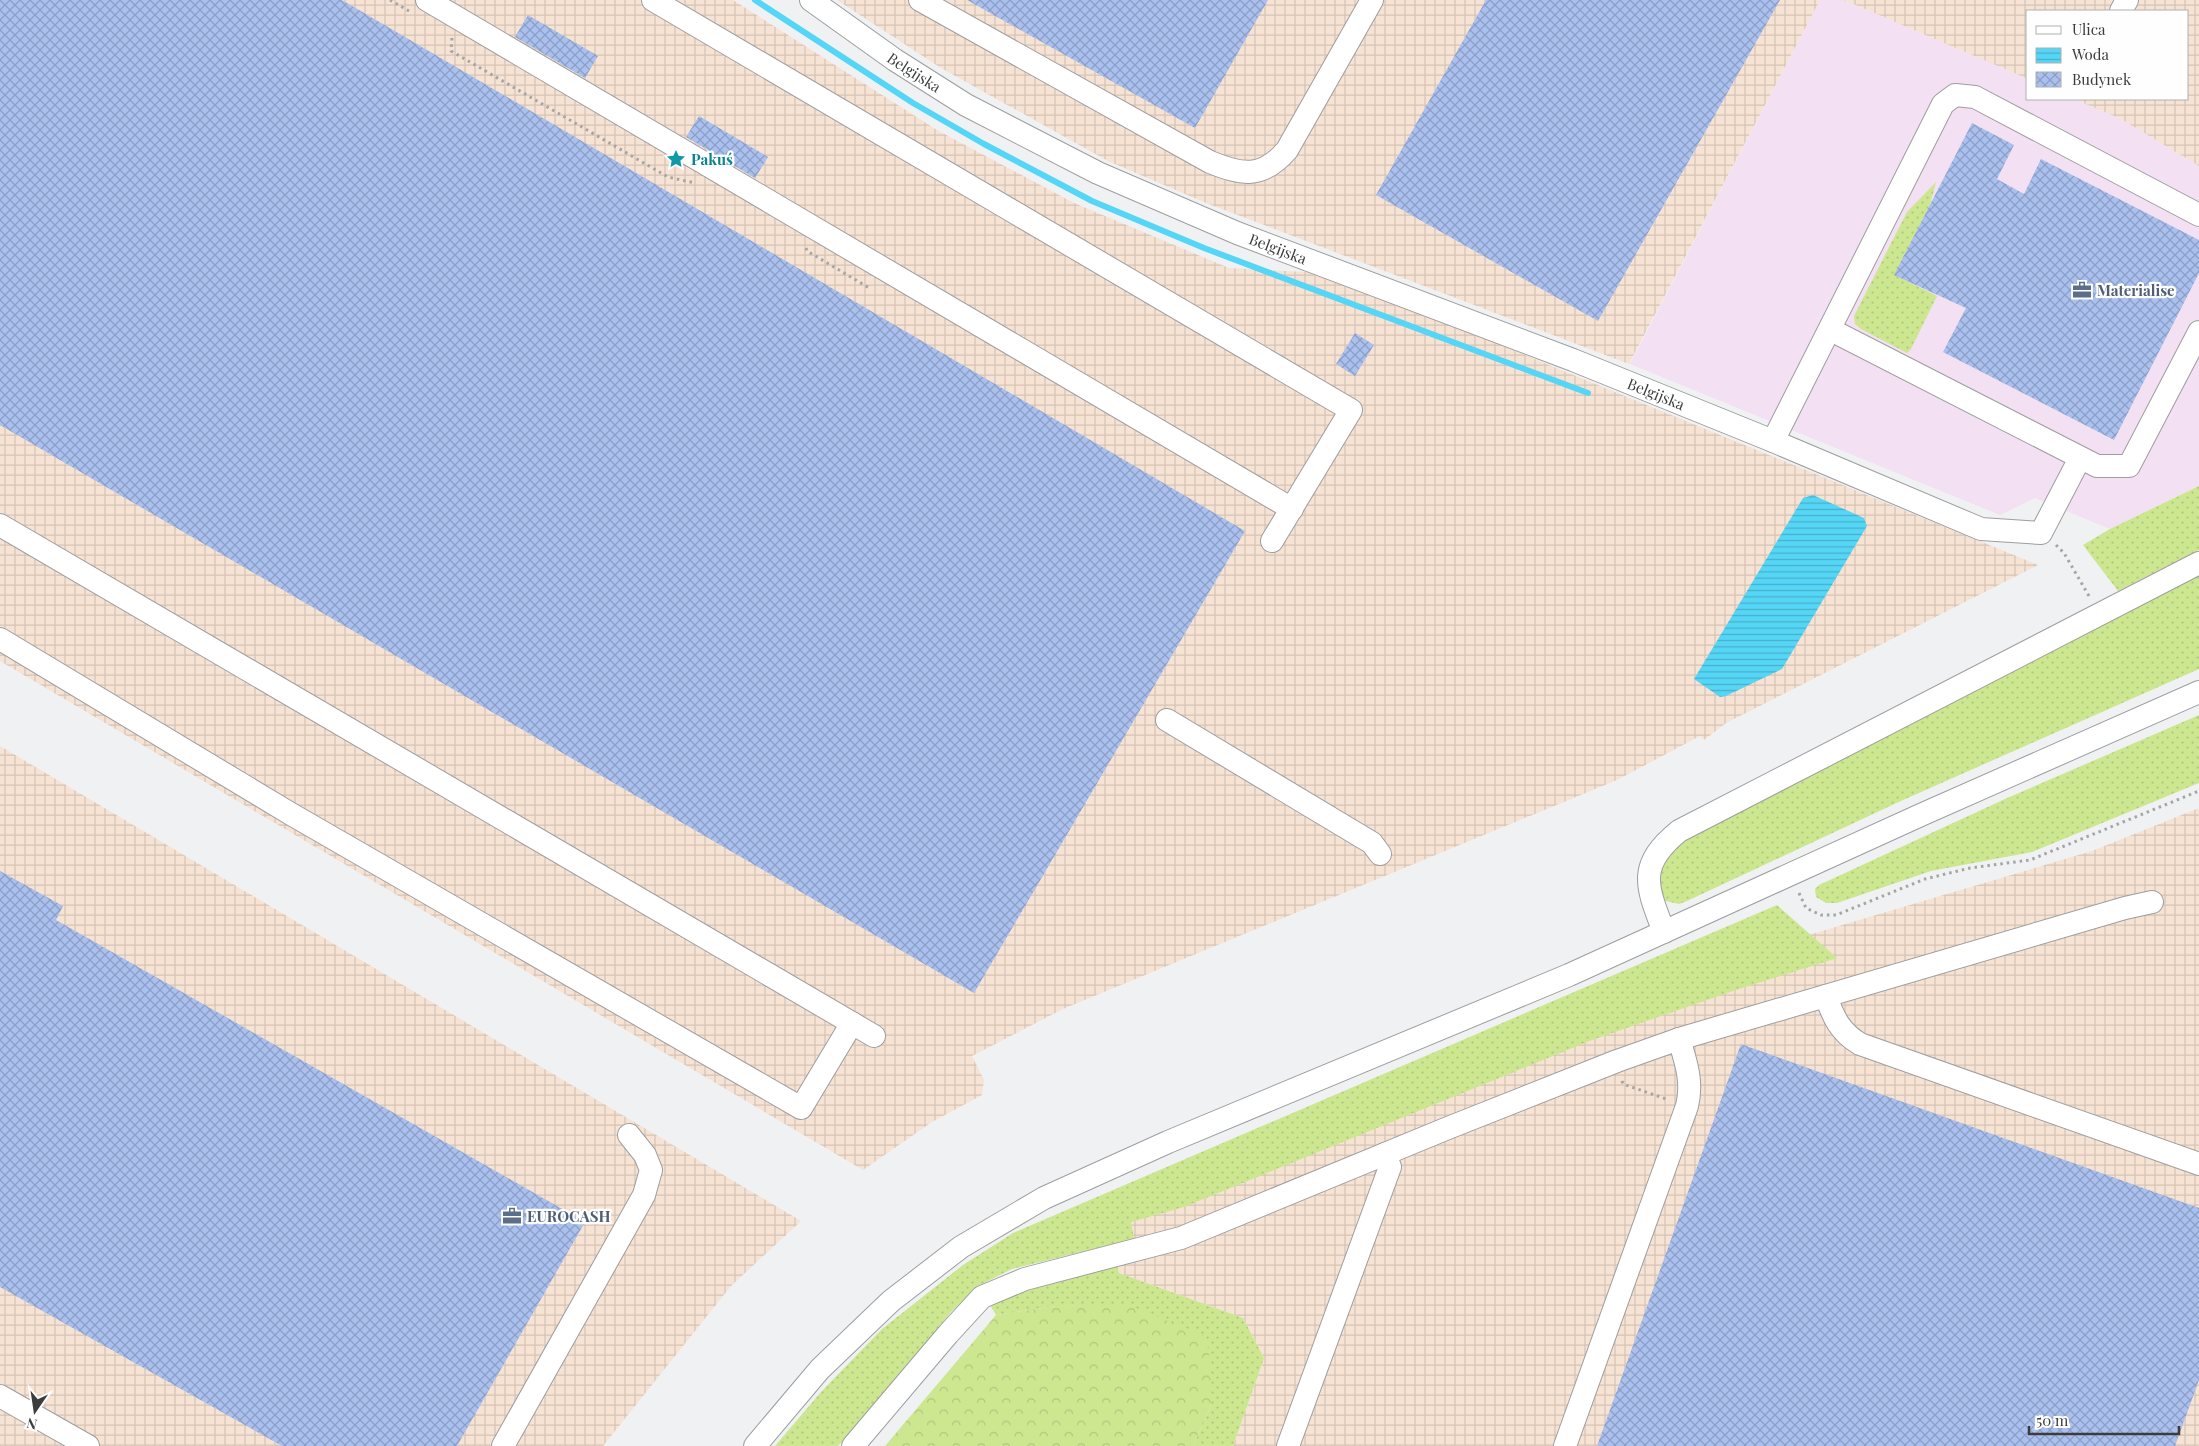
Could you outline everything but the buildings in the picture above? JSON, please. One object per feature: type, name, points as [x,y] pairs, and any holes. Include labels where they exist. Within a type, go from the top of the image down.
[{"type":"street","points":[[654,0],[1350,410],[1272,542]]},
{"type":"street","name":"Belgijska","points":[[811,0],[895,60],[966,105],[1098,173],[1237,233],[1573,360],[1773,441],[1981,529],[2041,533]]},
{"type":"street","points":[[920,0],[1210,162],[1233,172],[1250,173],[1276,163],[1287,150],[1372,0]]},
{"type":"street","points":[[420,7],[1292,509]]},
{"type":"street","points":[[1773,441],[1831,330],[1943,104],[1955,95],[1975,97],[2199,215]]},
{"type":"street","points":[[1831,330],[2097,466],[2129,466],[2199,332]]},
{"type":"street","points":[[2041,533],[2080,458]]},
{"type":"street","points":[[0,525],[874,1036]]},
{"type":"street","points":[[1664,932],[1650,895],[1647,876],[1653,860],[1664,843],[1679,831],[2199,563]]},
{"type":"street","points":[[0,639],[291,814],[801,1108],[852,1023]]},
{"type":"street","points":[[754,1446],[820,1369],[891,1301],[961,1247],[1044,1198],[1168,1142],[1569,975],[2199,692]]},
{"type":"street","points":[[1167,720],[1372,843],[1380,854]]},
{"type":"street","points":[[853,1446],[982,1297],[1025,1278],[1155,1243],[1181,1238],[1617,1061],[1679,1039],[2125,908],[2152,902]]},
{"type":"street","points":[[1826,996],[1832,1016],[1839,1027],[1860,1044],[2199,1164]]},
{"type":"street","points":[[1566,1446],[1691,1092],[1690,1076],[1679,1039]]},
{"type":"street","points":[[503,1446],[644,1195],[651,1170],[645,1155],[629,1135]]},
{"type":"street","points":[[1288,1446],[1390,1167],[1385,1154]]},
{"type":"street","points":[[0,1396],[88,1446]]},
{"type":"path","points":[[390,0],[420,7]]},
{"type":"path","points":[[452,36],[452,51],[668,177],[703,184]]},
{"type":"path","points":[[805,244],[807,251],[871,289]]},
{"type":"path","points":[[2041,533],[2064,553],[2100,614]]},
{"type":"path","points":[[1790,875],[1806,908],[1821,915],[1836,915],[1924,879],[1970,868],[2030,860],[2199,791]]},
{"type":"path","points":[[1617,1061],[1623,1084],[1687,1106]]},
{"type":"shaded area","points":[[0,0],[733,0],[937,130],[1074,203],[1229,268],[1306,272],[1493,342],[2038,565],[1726,723],[1704,740],[1700,736],[1617,780],[1063,1009],[972,1056],[984,1080],[982,1095],[932,1122],[863,1170],[0,661]]},
{"type":"shaded area","points":[[837,0],[1820,0],[1629,364],[1206,203],[1108,161],[941,68]]},
{"type":"shaded area","points":[[1820,0],[1844,0],[2026,78],[2026,100],[2076,100],[2121,119],[2199,166],[2199,486],[2110,529],[2035,498],[2000,515],[1630,364]]},
{"type":"shaded area","points":[[1844,0],[2199,0],[2199,166],[2121,119],[2076,100],[2189,100],[2189,10],[2026,10],[2026,78]]},
{"type":"shaded area","points":[[0,746],[801,1221],[731,1286],[603,1446],[0,1446]]},
{"type":"shaded area","points":[[2199,808],[2199,1446],[1233,1446],[1264,1358],[1243,1318],[1119,1273],[1103,1203],[1612,993],[2092,851]]},
{"type":"green space","points":[[1936,182],[1930,205],[1895,275],[1937,296],[1911,349],[1907,353],[1861,329],[1855,324],[1854,316],[1907,212]]},
{"type":"green space","points":[[2199,486],[2199,550],[2118,591],[2083,545],[2110,529]]},
{"type":"green space","points":[[2199,575],[2199,669],[1903,800],[1687,901],[1679,904],[1661,900],[1660,872],[1662,866],[1669,854],[1685,841]]},
{"type":"green space","points":[[2199,715],[2199,783],[2032,852],[1931,871],[1837,903],[1826,903],[1816,897],[1815,889],[1819,885],[2005,799]]},
{"type":"green space","points":[[1777,905],[1837,958],[1733,991],[1592,1040],[1184,1207],[1131,1222],[1134,1239],[1012,1269],[978,1286],[952,1311],[838,1446],[775,1446],[821,1392],[882,1329],[963,1265],[1013,1233]]},
{"type":"green space","points":[[1117,1265],[1119,1273],[1243,1318],[1264,1358],[1233,1446],[1193,1446],[1211,1405],[1127,1305],[1056,1306],[996,1315],[990,1305],[1004,1297]]},
{"type":"green space","points":[[1127,1305],[1206,1336],[1211,1368],[1211,1405],[1193,1446],[885,1446],[996,1315],[1056,1306]]},
{"type":"water","points":[[1813,495],[1864,518],[1867,526],[1782,669],[1726,696],[1720,697],[1694,679],[1803,498]]},
{"type":"waterway","points":[[755,0],[913,103],[984,144],[1092,201],[1204,248],[1588,393]]},
{"type":"place","name":"Pakuś","points":[[676,159]]},
{"type":"place","name":"Materialise","points":[[2082,290]]},
{"type":"place","name":"EUROCASH","points":[[512,1216]]}]
